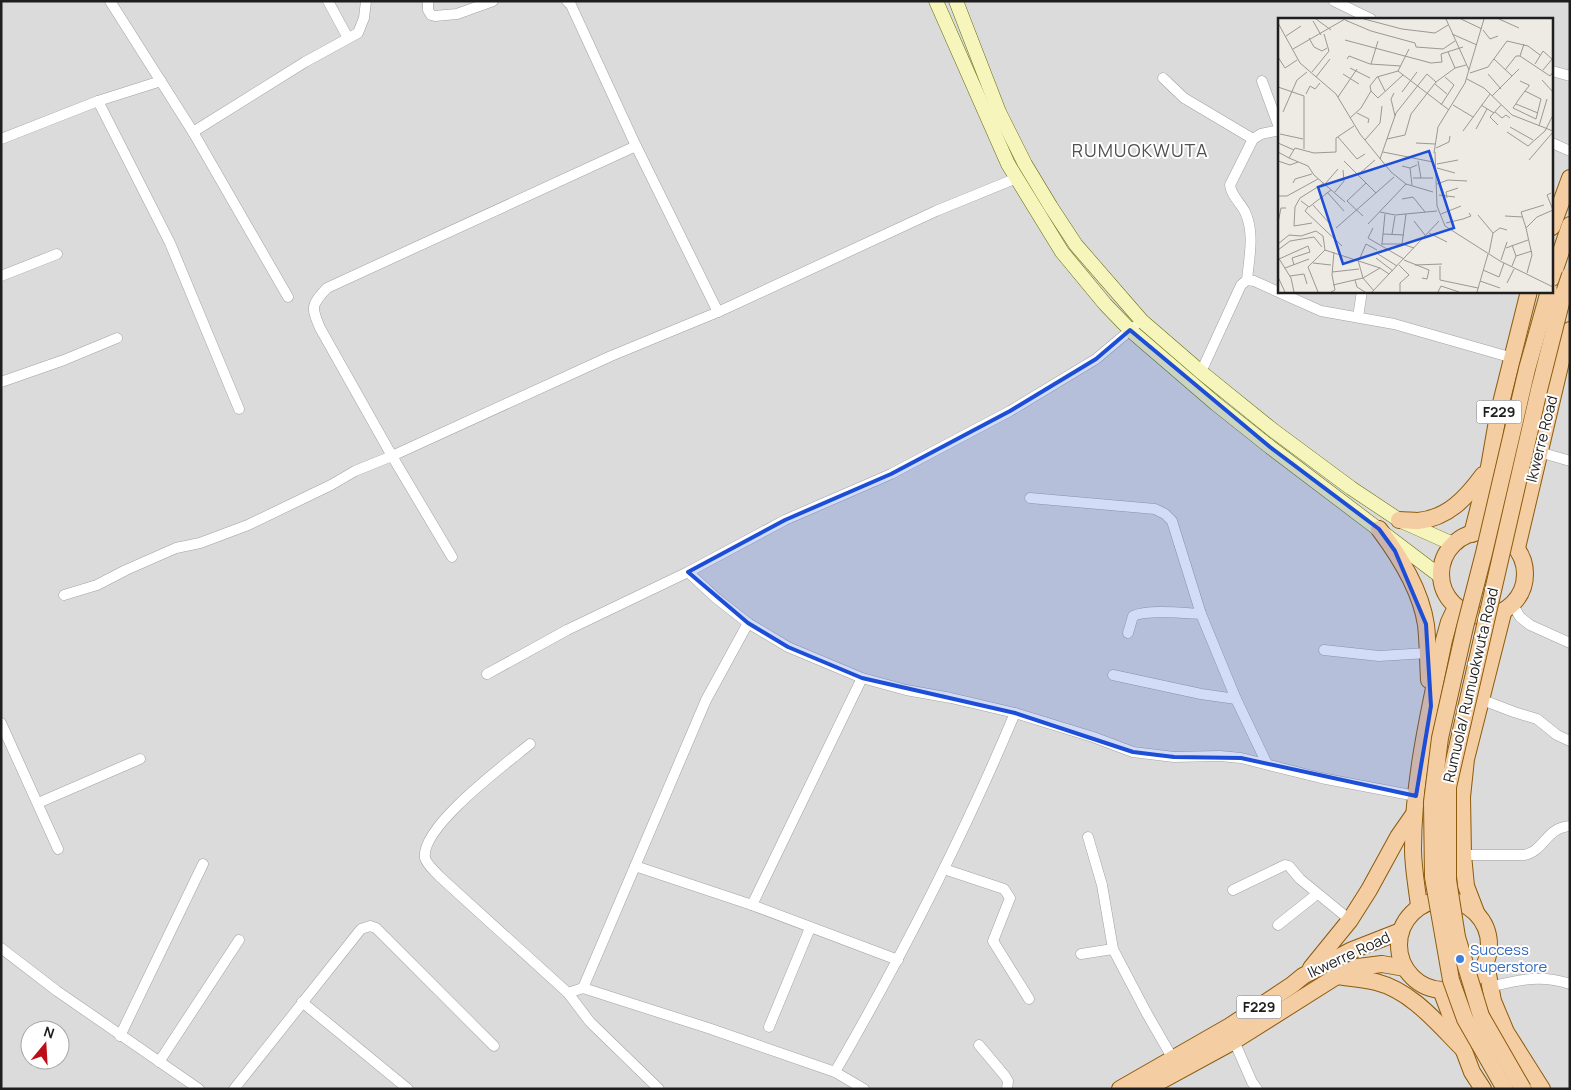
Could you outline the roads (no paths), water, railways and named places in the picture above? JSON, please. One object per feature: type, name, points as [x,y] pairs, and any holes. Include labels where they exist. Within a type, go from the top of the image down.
[{"type":"main road","points":[[936,1],[1008,164],[1062,252],[1100,298],[1130,330],[1209,398],[1262,441],[1440,576]]},
{"type":"main road","points":[[956,1],[999,112],[1025,164],[1076,245],[1142,320],[1201,372],[1307,456],[1366,499],[1398,520],[1453,544]]},
{"type":"main road","points":[[1554,222],[1570,178]]},
{"type":"main road","points":[[1554,272],[1570,225]]},
{"type":"main road","name":"Rumuola/ Rumuokwuta Road","points":[[1523,1089],[1481,1016],[1456,937],[1448,880],[1448,787],[1539,390],[1570,275]]},
{"type":"main road","name":"F229","points":[[1472,534],[1489,467],[1498,415],[1529,292]]},
{"type":"main road","name":"Rumuola/ Rumuokwuta Road","points":[[1505,1089],[1465,1019],[1450,980],[1433,877],[1432,802],[1440,738],[1463,636],[1527,369],[1548,292]]},
{"type":"main road","name":"Ikwerre Road","points":[[1517,548],[1570,330]]},
{"type":"main road","points":[[1398,520],[1417,521],[1437,516],[1447,511],[1469,494],[1489,467]]},
{"type":"main road","points":[[1379,529],[1407,572],[1426,624],[1431,706]]},
{"type":"main road","points":[[1476,912],[1466,886],[1463,855],[1462,797],[1466,759],[1480,699],[1508,609],[1523,590],[1525,564],[1517,548],[1495,533],[1472,534],[1460,538],[1453,544],[1443,559],[1440,576],[1445,593],[1456,607],[1472,615],[1481,617],[1508,609]]},
{"type":"main road","points":[[1419,906],[1413,852],[1414,814],[1420,755],[1444,640],[1456,607]]},
{"type":"main road","points":[[1303,976],[1350,920],[1369,890],[1398,836],[1414,814]]},
{"type":"main road","points":[[1446,899],[1462,903],[1476,912],[1481,918],[1488,934],[1490,948],[1486,964],[1482,970],[1471,982],[1457,988],[1434,989],[1417,981],[1405,968],[1399,948],[1400,931],[1409,916],[1419,906],[1446,899]]},
{"type":"main road","name":"Ikwerre Road","points":[[1120,1089],[1230,1026],[1303,976],[1350,952],[1400,931]]},
{"type":"main road","name":"Ikwerre Road","points":[[1146,1089],[1234,1041],[1338,976],[1358,967],[1382,964],[1405,968]]},
{"type":"main road","points":[[1486,964],[1493,1001],[1506,1032],[1542,1089]]},
{"type":"main road","points":[[1338,976],[1377,982],[1398,991],[1423,1010],[1464,1049]]},
{"type":"main road","points":[[1441,990],[1472,1072],[1483,1089]]},
{"type":"street","points":[[110,1],[193,132],[288,297]]},
{"type":"street","points":[[328,1],[348,38]]},
{"type":"street","points":[[193,132],[305,62],[358,33],[364,18],[366,1]]},
{"type":"street","points":[[428,1],[428,10],[435,16],[457,14],[493,1]]},
{"type":"street","points":[[1334,1],[1369,18]]},
{"type":"street","points":[[572,2],[636,146],[718,312]]},
{"type":"street","points":[[1554,72],[1570,76]]},
{"type":"street","points":[[1163,78],[1184,98],[1253,139]]},
{"type":"street","points":[[1,139],[98,101],[161,81]]},
{"type":"street","points":[[1262,81],[1278,125]]},
{"type":"street","points":[[98,101],[170,243],[239,409]]},
{"type":"street","points":[[1201,372],[1241,285],[1247,280],[1250,228],[1245,212],[1230,192],[1230,185],[1253,139],[1261,134],[1278,130]]},
{"type":"street","points":[[1554,144],[1570,151]]},
{"type":"street","points":[[452,557],[392,456],[320,328],[314,312],[316,300],[327,288],[636,146]]},
{"type":"street","points":[[64,595],[97,585],[176,548],[200,543],[248,525],[331,485],[355,471],[611,356],[718,312],[936,211],[1017,178]]},
{"type":"street","points":[[1,276],[57,254]]},
{"type":"street","points":[[1247,280],[1278,291]]},
{"type":"street","points":[[1279,292],[1321,310],[1394,324],[1513,358]]},
{"type":"street","points":[[1358,317],[1362,292]]},
{"type":"street","points":[[487,674],[567,630],[688,572],[785,520],[891,474],[1010,411],[1096,359],[1142,320]]},
{"type":"street","points":[[1,382],[64,360],[117,338]]},
{"type":"street","points":[[1539,452],[1570,461]]},
{"type":"street","points":[[1030,498],[1143,507],[1155,509],[1165,514],[1172,521],[1201,614],[1236,699],[1267,764]]},
{"type":"street","points":[[688,572],[716,598],[748,623],[788,647],[862,678],[906,690],[951,698],[1014,713],[1093,737],[1133,752],[1174,758],[1227,757],[1267,764],[1321,778],[1416,796]]},
{"type":"street","points":[[1508,609],[1530,625],[1570,643]]},
{"type":"street","points":[[1128,634],[1134,616],[1137,614],[1148,612],[1201,614]]},
{"type":"street","points":[[583,988],[706,700],[748,623]]},
{"type":"street","points":[[1324,650],[1379,656],[1428,653]]},
{"type":"street","points":[[1114,675],[1201,694],[1236,699]]},
{"type":"street","points":[[752,905],[862,678]]},
{"type":"street","points":[[1480,699],[1537,719],[1557,735],[1570,741]]},
{"type":"street","points":[[835,1072],[898,960],[944,869],[996,758],[1014,713]]},
{"type":"street","points":[[1,723],[58,849]]},
{"type":"street","points":[[530,744],[468,795],[434,832],[425,857],[439,876],[568,993],[590,1022],[659,1089]]},
{"type":"street","points":[[38,803],[140,758]]},
{"type":"street","points":[[1463,855],[1532,854],[1556,829],[1570,826]]},
{"type":"street","points":[[1088,837],[1102,886],[1113,949],[1173,1059]]},
{"type":"street","points":[[120,1036],[203,864]]},
{"type":"street","points":[[1233,890],[1284,865],[1289,866],[1317,894],[1350,920]]},
{"type":"street","points":[[635,866],[752,905],[898,960]]},
{"type":"street","points":[[944,869],[1004,890],[1008,894],[1010,898],[993,941],[1029,999]]},
{"type":"street","points":[[1278,924],[1317,894]]},
{"type":"street","points":[[234,1089],[361,928],[370,926],[376,928],[494,1046]]},
{"type":"street","points":[[769,1026],[810,928]]},
{"type":"street","points":[[159,1062],[238,940]]},
{"type":"street","points":[[1,948],[120,1036],[199,1089]]},
{"type":"street","points":[[1081,954],[1113,949]]},
{"type":"street","points":[[1490,987],[1532,978],[1570,984]]},
{"type":"street","points":[[568,993],[583,988],[717,1031],[835,1072],[864,1089]]},
{"type":"street","points":[[302,1002],[408,1089]]},
{"type":"street","points":[[1234,1041],[1257,1089]]},
{"type":"street","points":[[979,1045],[1005,1076],[1008,1081],[1007,1089]]},
{"type":"place","name":"Success Superstore","points":[[1460,959]]},
{"type":"district","name":"RUMUOKWUTA","points":[[1140,151]]}]
